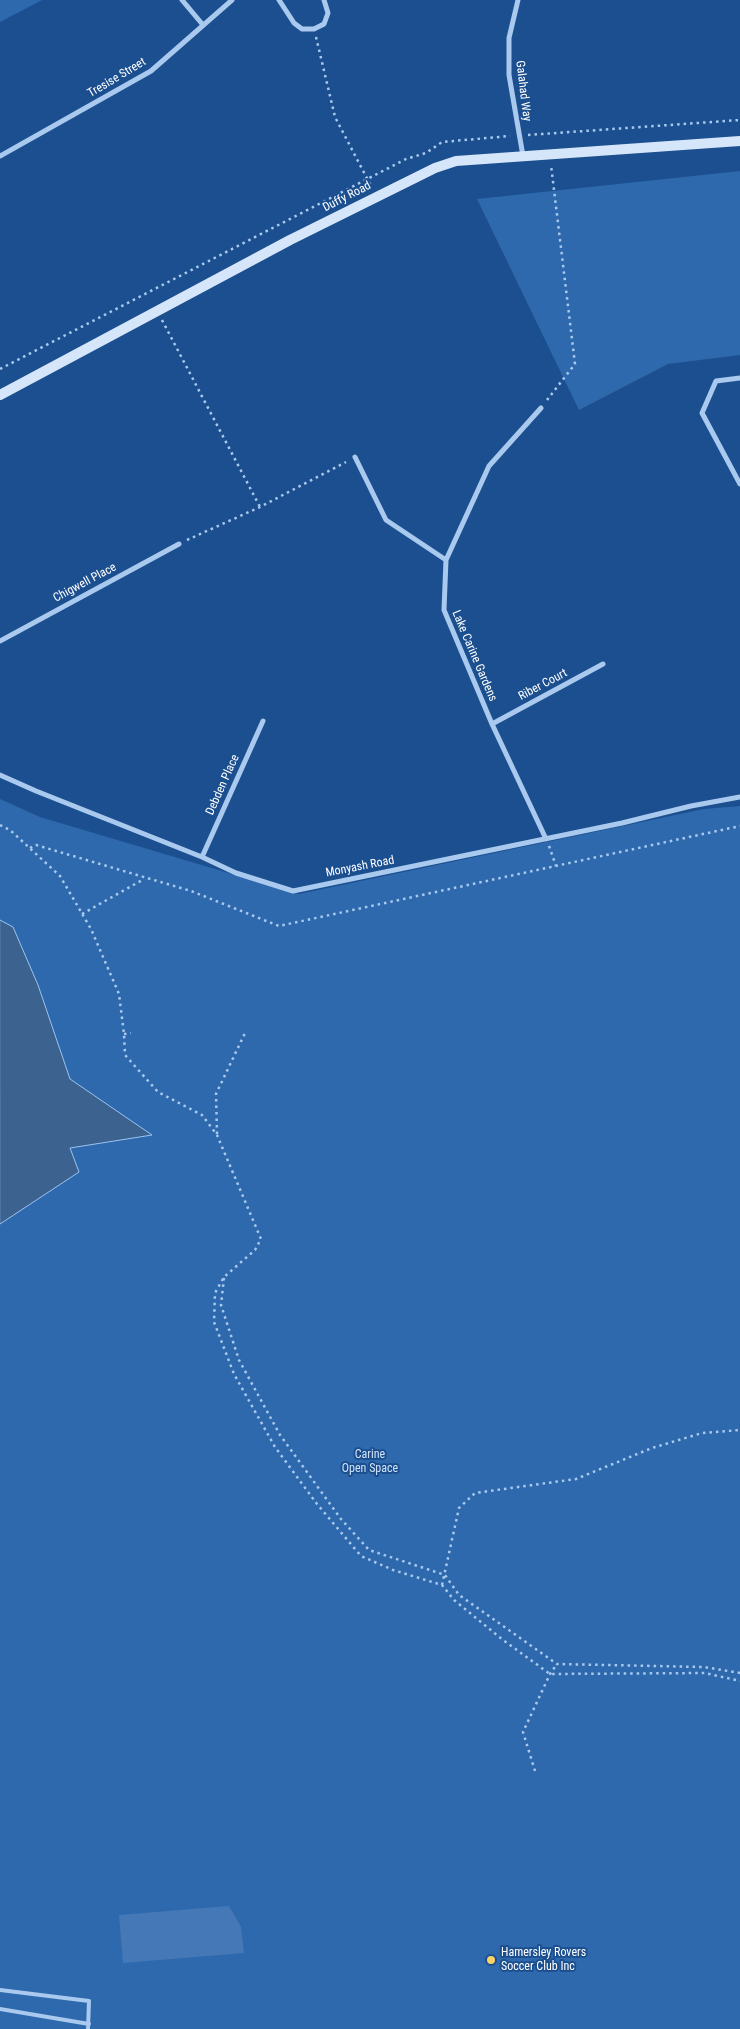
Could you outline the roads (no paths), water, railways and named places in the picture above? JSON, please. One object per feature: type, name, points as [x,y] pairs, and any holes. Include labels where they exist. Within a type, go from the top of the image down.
[{"type":"main road","name":"Duffy Road","points":[[0,395],[157,311],[435,168],[456,161],[740,141]]},
{"type":"street","points":[[182,0],[203,25]]},
{"type":"street","name":"Tresise Street","points":[[0,156],[150,71],[232,0]]},
{"type":"street","points":[[279,0],[294,23],[302,30],[314,29],[324,24],[328,13],[324,0]]},
{"type":"street","name":"Galahad Way","points":[[518,0],[509,38],[509,75],[523,156]]},
{"type":"street","points":[[740,378],[716,381],[702,412],[740,484]]},
{"type":"street","name":"Lake Carine Gardens","points":[[541,408],[489,466],[446,560],[444,610],[492,724],[546,839]]},
{"type":"street","points":[[355,457],[386,520],[446,560]]},
{"type":"street","name":"Chigwell Place","points":[[0,641],[179,544]]},
{"type":"street","name":"Riber Court","points":[[492,724],[603,664]]},
{"type":"street","name":"Debden Place","points":[[202,857],[263,721]]},
{"type":"street","name":"Monyash Road","points":[[0,775],[236,872],[293,891],[740,797]]},
{"type":"lane","points":[[0,1990],[89,2001],[88,2027],[0,2009]]},
{"type":"place","name":"Hamersley Rovers Soccer Club Inc","points":[[491,1960]]},
{"type":"park label","name":"Carine Open Space","points":[[370,1462]]}]
